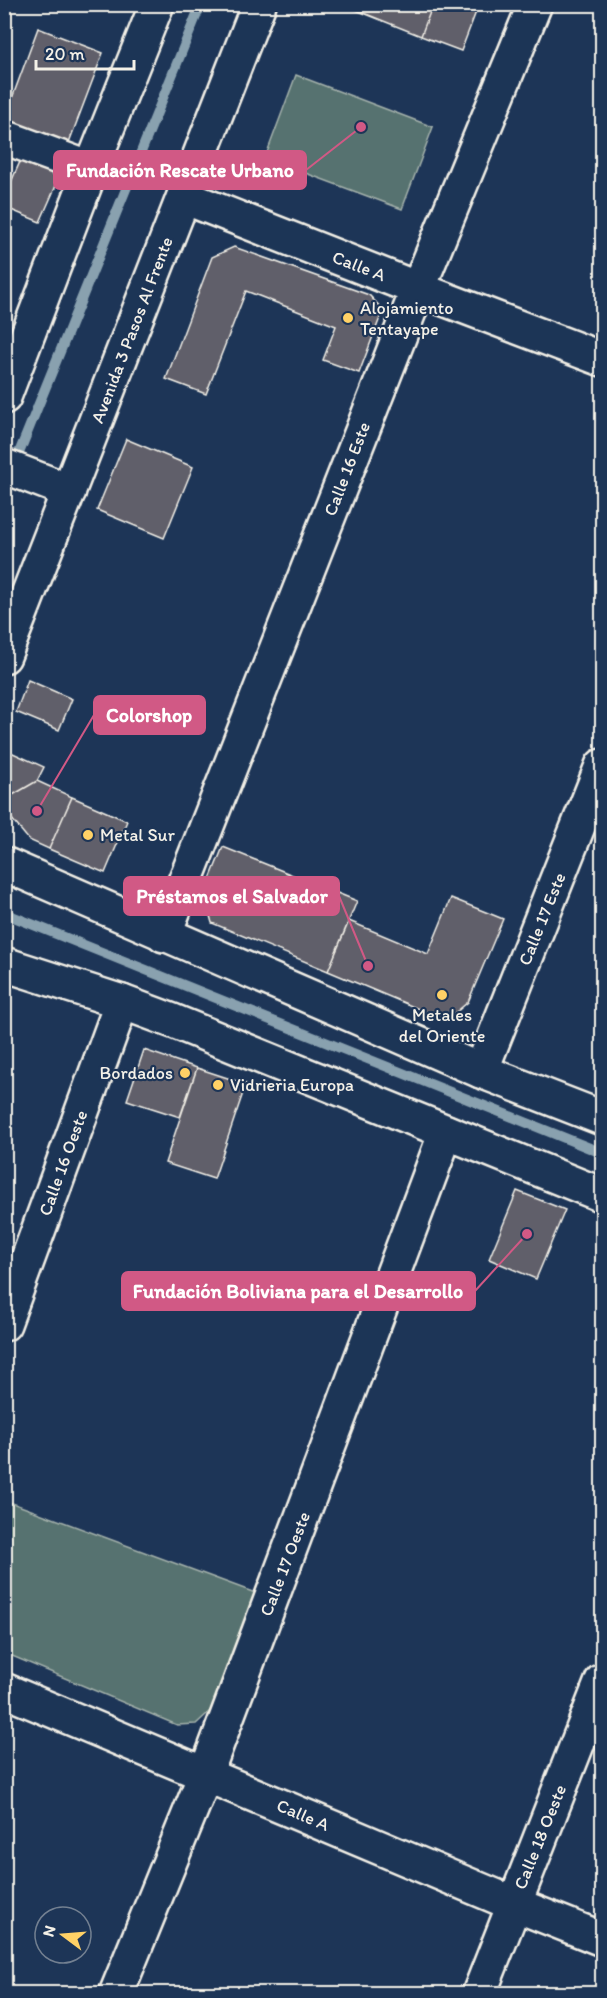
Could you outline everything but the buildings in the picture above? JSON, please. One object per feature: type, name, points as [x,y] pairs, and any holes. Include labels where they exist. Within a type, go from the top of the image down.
[{"type":"street","points":[[4,397],[157,4]]},
{"type":"street","name":"Avenida 3 Pasos Al Frente","points":[[4,656],[259,4]]},
{"type":"street","name":"Calle 16 Este","points":[[164,935],[418,290],[535,4]]},
{"type":"street","points":[[4,136],[91,169]]},
{"type":"street","name":"Calle A","points":[[184,197],[418,290],[603,359]]},
{"type":"street","points":[[18,471],[69,491]]},
{"type":"street","name":"Calle 17 Este","points":[[482,1071],[603,766]]},
{"type":"street","points":[[4,864],[482,1071],[603,1118]]},
{"type":"street","points":[[4,964],[122,1002],[184,1025],[603,1195]]},
{"type":"street","name":"Calle 16 Oeste","points":[[4,1324],[122,1002]]},
{"type":"street","name":"Calle 17 Oeste","points":[[116,1994],[206,1773],[446,1132]]},
{"type":"street","name":"Calle 18 Oeste","points":[[479,1994],[603,1681]]},
{"type":"street","name":"Calle A","points":[[4,1690],[514,1904],[603,1939]]},
{"type":"green space","points":[[296,75],[433,127],[402,209],[265,158]]},
{"type":"green space","points":[[4,1500],[258,1594],[210,1711],[196,1724],[177,1725],[5,1653]]},
{"type":"waterway","points":[[4,490],[201,4]]},
{"type":"waterway","points":[[4,913],[602,1153]]},
{"type":"place","name":"Fundación Rescate Urbano","points":[[361,127]]},
{"type":"place","name":"Alojamiento Tentayape","points":[[348,318]]},
{"type":"place","name":"Colorshop","points":[[37,811]]},
{"type":"place","name":"Metal Sur","points":[[88,835]]},
{"type":"place","name":"Préstamos el Salvador","points":[[368,966]]},
{"type":"place","name":"Metales del Oriente","points":[[442,995]]},
{"type":"place","name":"Bordados","points":[[185,1073]]},
{"type":"place","name":"Vidrieria Europa","points":[[218,1085]]},
{"type":"place","name":"Fundación Boliviana para el Desarrollo","points":[[527,1234]]}]
